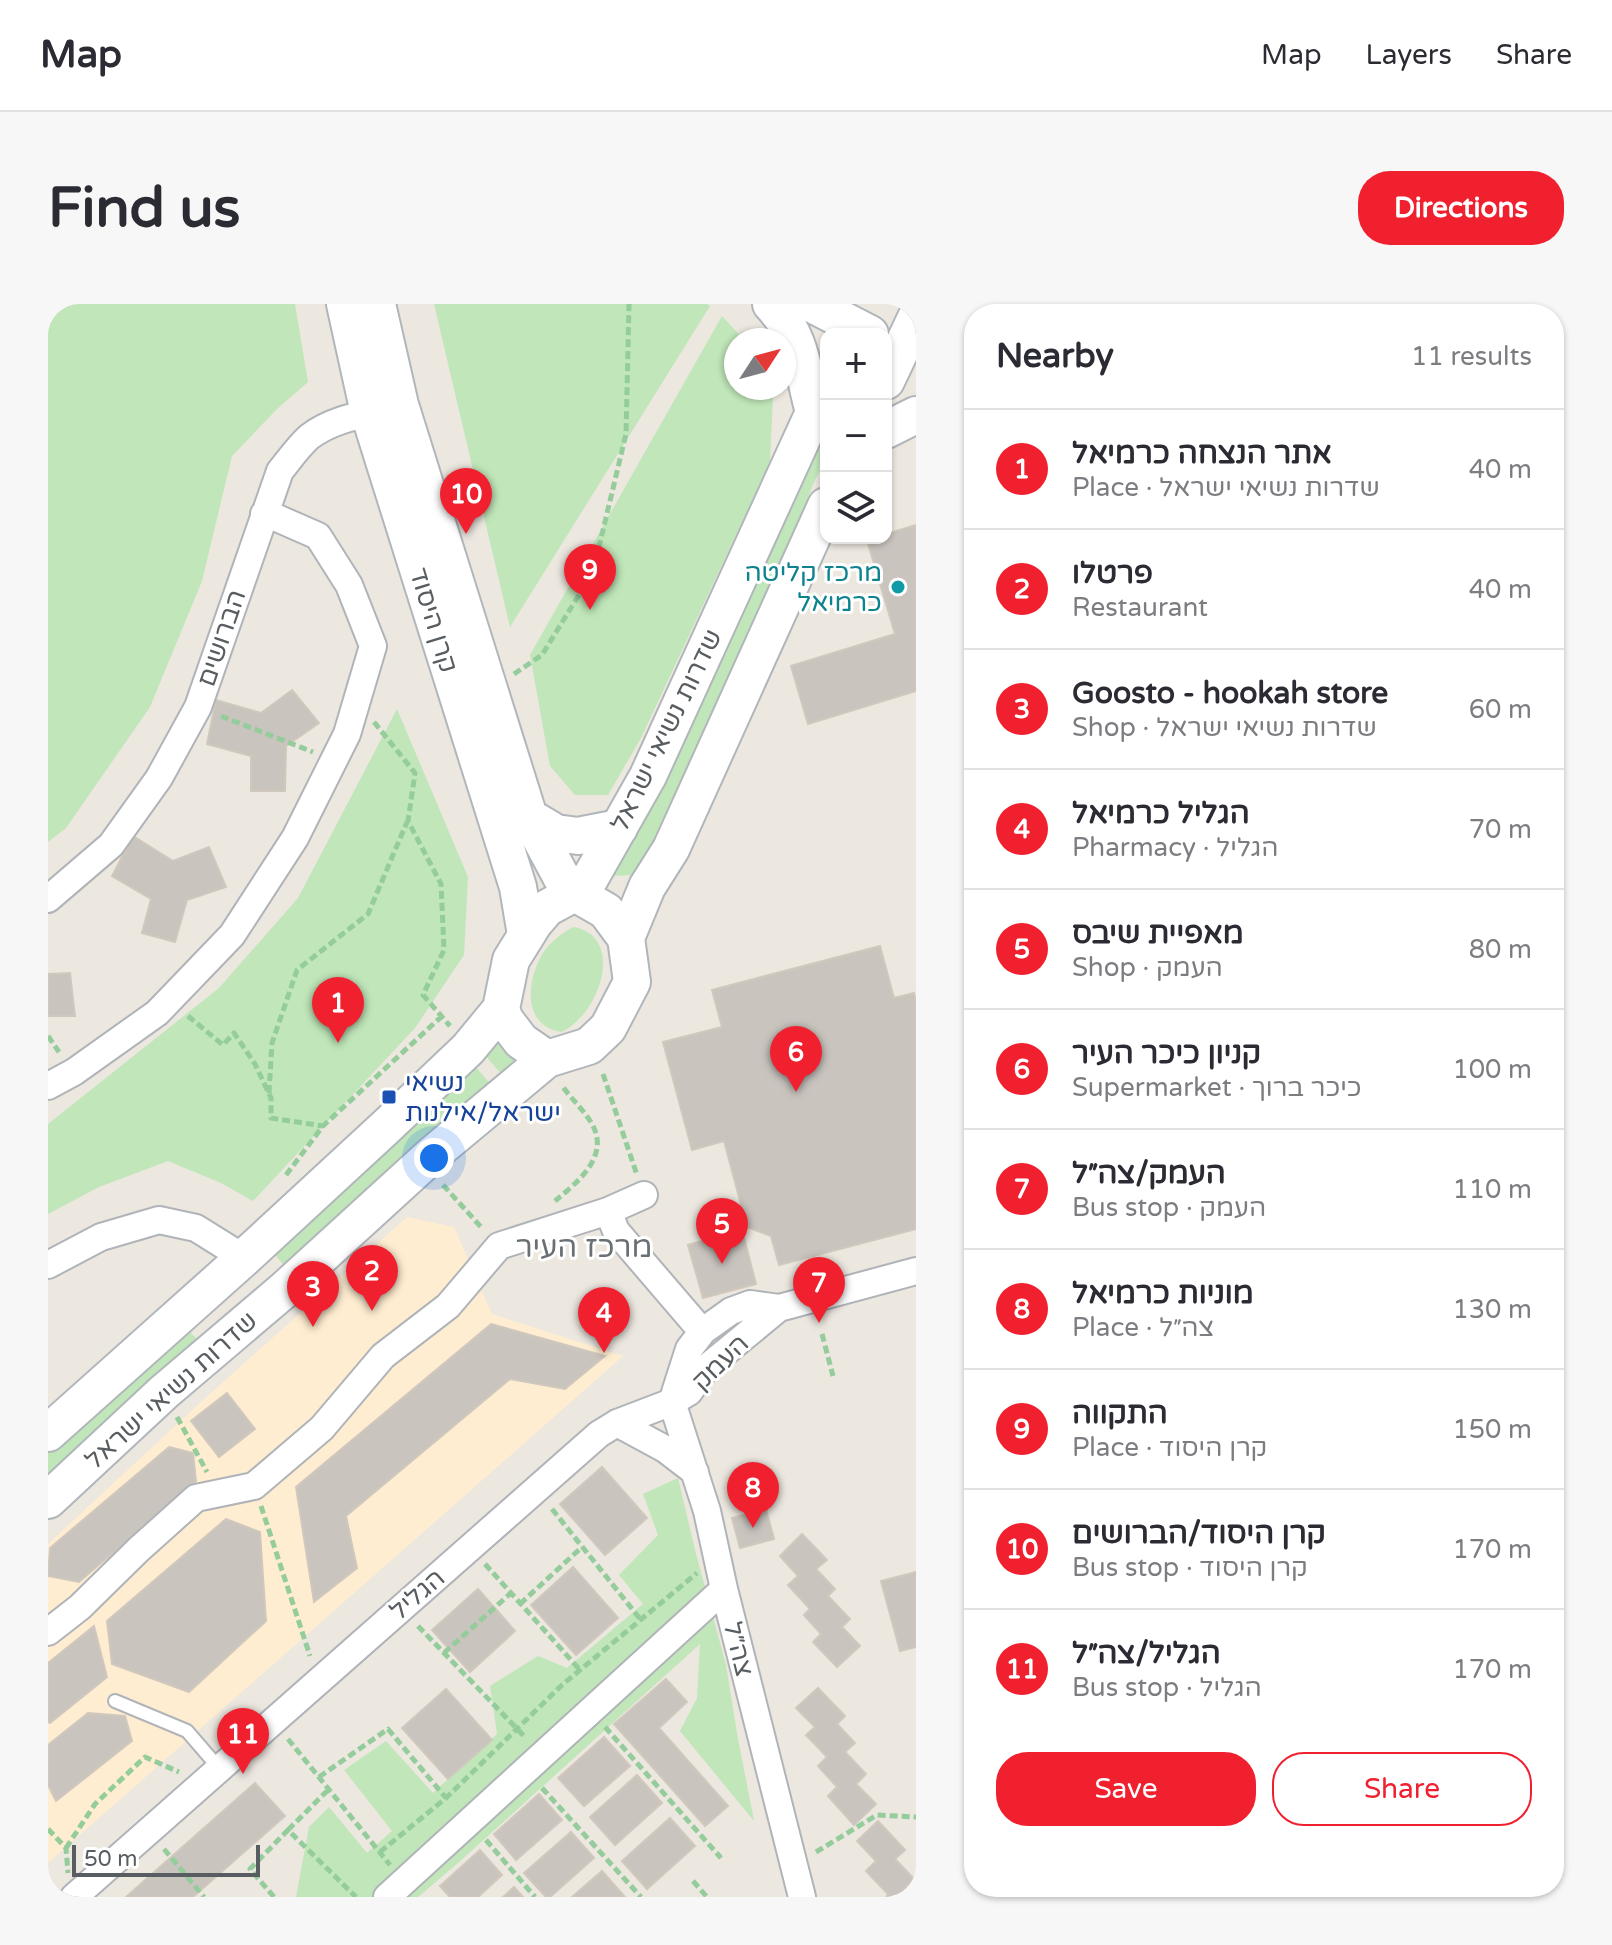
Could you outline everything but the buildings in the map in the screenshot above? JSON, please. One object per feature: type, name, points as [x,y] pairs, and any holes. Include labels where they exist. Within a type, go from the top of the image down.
[{"type":"main road","name":"קרן היסוד","points":[[345,304],[529,817],[576,896]]},
{"type":"main road","name":"קרן היסוד","points":[[377,304],[385,409],[518,887],[526,935]]},
{"type":"main road","points":[[771,304],[794,337],[820,399]]},
{"type":"main road","points":[[812,304],[855,328]]},
{"type":"main road","points":[[891,304],[916,317],[892,333]]},
{"type":"main road","name":"שדרות נשיאי ישראל","points":[[576,896],[648,776],[820,399]]},
{"type":"main road","points":[[892,427],[916,415]]},
{"type":"main road","name":"שדרות נשיאי ישראל","points":[[626,938],[647,887],[678,835],[820,519]]},
{"type":"main road","points":[[529,817],[556,833],[578,836],[619,828]]},
{"type":"main road","points":[[576,896],[606,911],[626,938],[632,982],[608,1028],[555,1073],[521,1041],[505,1020],[501,1009],[511,960],[526,935],[547,908],[576,896]]},
{"type":"main road","name":"שדרות נשיאי ישראל","points":[[48,1433],[244,1258],[468,1049],[501,1009]]},
{"type":"main road","name":"שדרות נשיאי ישראל","points":[[48,1500],[164,1392],[284,1290],[433,1154],[555,1073]]},
{"type":"street","name":"הברושים","points":[[48,899],[111,845],[159,778],[198,707],[280,471],[310,437],[347,418],[385,409]]},
{"type":"street","points":[[48,1086],[74,1072],[157,1013],[232,935],[295,838],[347,734],[373,646],[349,585],[318,536],[264,514]]},
{"type":"street","points":[[48,1632],[80,1607],[196,1498],[254,1486],[322,1428],[383,1356],[448,1306],[499,1246],[608,1211],[644,1195]]},
{"type":"street","points":[[608,1211],[616,1231],[694,1322]]},
{"type":"street","points":[[48,1265],[101,1237],[159,1220],[196,1228],[244,1258]]},
{"type":"street","name":"העמק","points":[[672,1402],[689,1392],[706,1368],[723,1352],[779,1308],[916,1271]]},
{"type":"street","name":"הגליל","points":[[74,1897],[599,1434],[617,1423],[672,1402]]},
{"type":"street","name":"צה״ל","points":[[672,1402],[707,1511],[802,1897]]},
{"type":"street","points":[[617,1423],[665,1449],[695,1472]]},
{"type":"street","points":[[387,1897],[724,1589]]},
{"type":"lane","points":[[115,1701],[187,1731],[211,1776]]},
{"type":"path","points":[[505,681],[542,655],[593,572],[626,434],[629,304]]},
{"type":"path","points":[[269,1093],[272,1043],[297,970],[368,914],[408,821],[415,773],[357,700]]},
{"type":"path","points":[[212,712],[289,743]]},
{"type":"path","points":[[278,1183],[323,1126],[442,1016],[423,995],[444,950],[441,884],[408,821]]},
{"type":"path","points":[[170,999],[223,1045],[234,1033],[255,1064],[269,1093],[271,1118],[323,1126]]},
{"type":"path","points":[[555,1073],[596,1134],[590,1167],[551,1205],[558,1227]]},
{"type":"path","points":[[603,1074],[644,1195]]},
{"type":"path","points":[[442,1183],[499,1246]]},
{"type":"path","points":[[822,1334],[833,1376]]},
{"type":"path","points":[[164,1392],[218,1494]]},
{"type":"path","points":[[254,1486],[319,1681]]},
{"type":"path","points":[[537,1488],[641,1620]]},
{"type":"path","points":[[520,1604],[582,1547]]},
{"type":"path","points":[[469,1548],[580,1670]]},
{"type":"path","points":[[274,1720],[380,1852],[446,1798],[580,1670],[717,1556]]},
{"type":"path","points":[[444,1653],[511,1593]]},
{"type":"path","points":[[401,1608],[517,1729]]},
{"type":"path","points":[[592,1711],[721,1858]]},
{"type":"path","points":[[319,1777],[388,1729],[446,1798]]},
{"type":"path","points":[[48,1829],[66,1848],[95,1804],[145,1757],[211,1776]]},
{"type":"path","points":[[526,1770],[641,1897]]},
{"type":"path","points":[[274,1897],[250,1869],[329,1789]]},
{"type":"path","points":[[794,1865],[877,1815],[916,1817]]},
{"type":"path","points":[[469,1822],[535,1897]]},
{"type":"path","points":[[288,1830],[356,1897]]},
{"type":"path","points":[[149,1831],[204,1897]]},
{"type":"path","points":[[693,1881],[707,1897]]},
{"type":"shaded area","points":[[407,1217],[454,1227],[492,1314],[623,1356],[48,1863],[48,1544]]},
{"type":"green space","points":[[48,304],[295,304],[308,382],[232,456],[202,581],[150,707],[66,828],[48,842]]},
{"type":"green space","points":[[434,304],[710,306],[510,627]]},
{"type":"green space","points":[[722,316],[733,328],[724,328],[724,400],[773,400],[770,462],[641,738],[608,795],[575,795],[550,766],[530,655]]},
{"type":"green space","points":[[820,433],[820,470],[769,604],[667,828],[638,875],[607,876]]},
{"type":"green space","points":[[397,709],[468,877],[464,955],[415,1028],[253,1201],[221,1183],[168,1161],[99,1187],[48,1214],[48,1124],[219,988],[298,898]]},
{"type":"green space","points":[[573,927],[590,933],[599,945],[603,960],[602,977],[586,1010],[575,1023],[561,1032],[548,1028],[539,1020],[531,1000],[531,988],[543,953],[556,938]]},
{"type":"green space","points":[[497,1037],[518,1065],[504,1077],[483,1053]]},
{"type":"green space","points":[[473,1064],[493,1087],[287,1269],[270,1249]]},
{"type":"green space","points":[[186,1328],[198,1340],[48,1482],[48,1451]]},
{"type":"green space","points":[[678,1478],[726,1665],[754,1821],[680,1731],[697,1698],[700,1644],[418,1897],[296,1897],[309,1827],[329,1807],[367,1853],[392,1831],[344,1770],[386,1741],[433,1793],[497,1734],[490,1686],[538,1656],[567,1668],[643,1604],[619,1575],[658,1535],[643,1494]]},
{"type":"place","name":"קרן היסוד/הברושים","points":[[466,534]]},
{"type":"place","name":"מרכז קליטה כרמיאל","points":[[898,587]]},
{"type":"place","name":"התקווה","points":[[590,610]]},
{"type":"place","name":"אתר הנצחה כרמיאל","points":[[338,1043]]},
{"type":"place","name":"קניון כיכר העיר","points":[[796,1092]]},
{"type":"place","name":"נשיאי ישראל/אילנות","points":[[389,1097]]},
{"type":"place","name":"מאפיית שיבס","points":[[722,1264]]},
{"type":"place","name":"פרטלו","points":[[372,1311]]},
{"type":"place","name":"העמק/צה״ל","points":[[819,1323]]},
{"type":"place","name":"Goosto - hookah store","points":[[313,1327]]},
{"type":"place","name":"הגליל כרמיאל","points":[[604,1353]]},
{"type":"place","name":"מוניות כרמיאל","points":[[753,1528]]},
{"type":"place","name":"הגליל/צה״ל","points":[[243,1774]]},
{"type":"district","name":"מרכז העיר","points":[[584,1247]]}]
